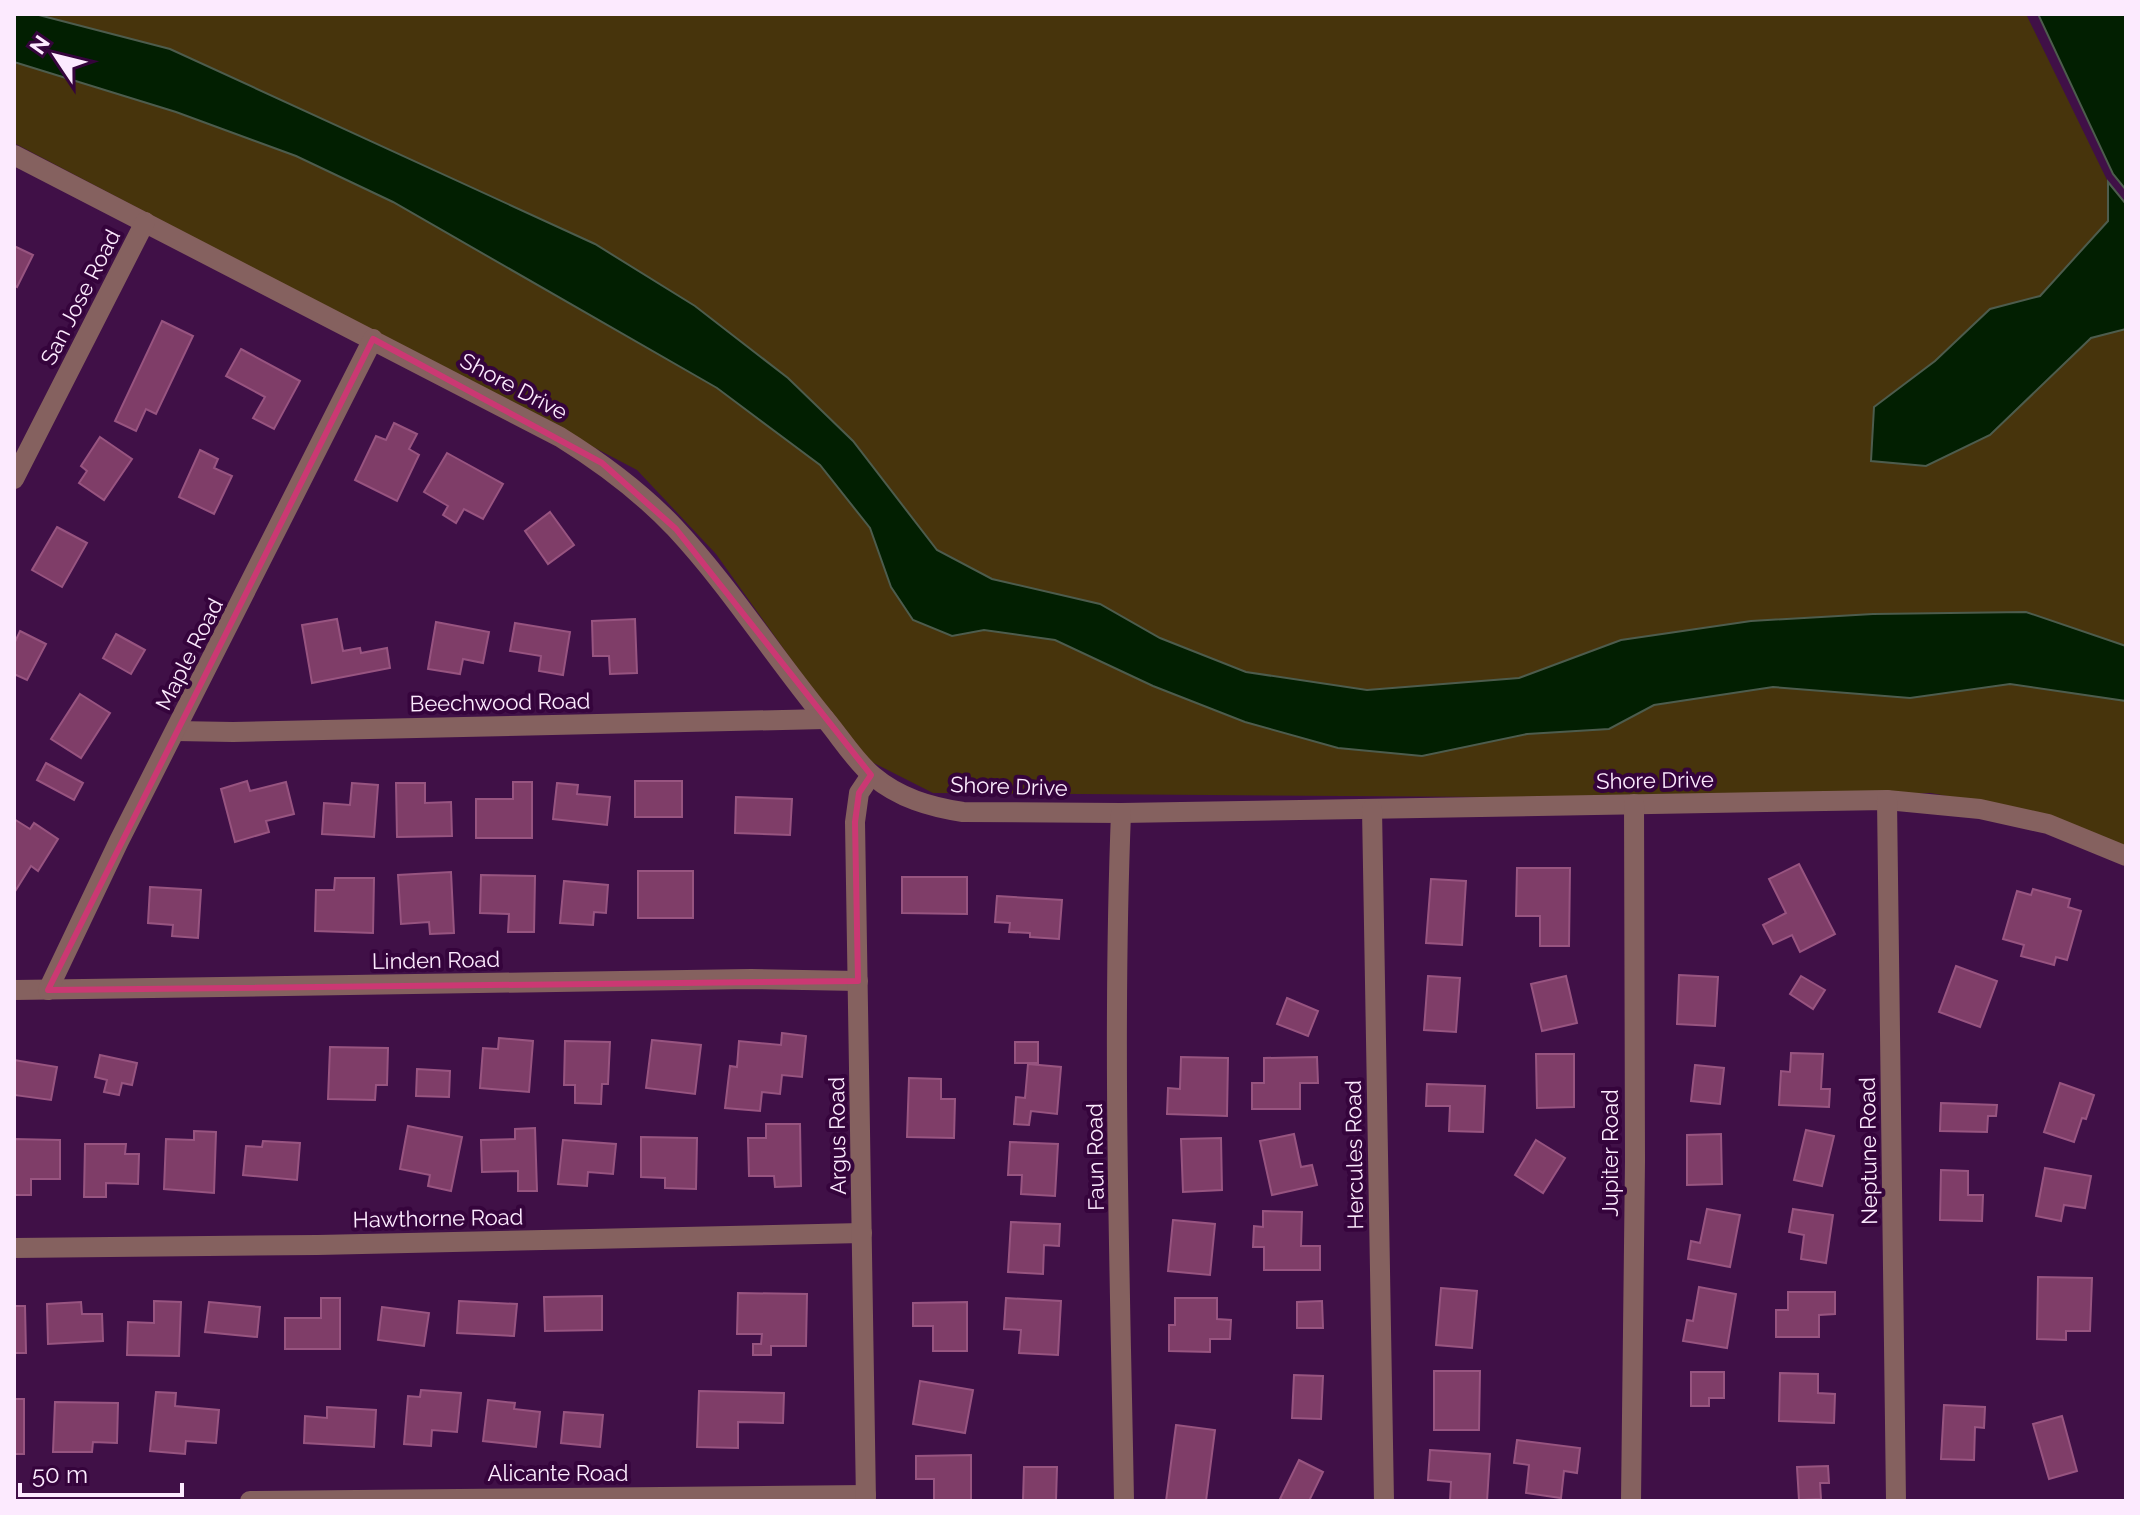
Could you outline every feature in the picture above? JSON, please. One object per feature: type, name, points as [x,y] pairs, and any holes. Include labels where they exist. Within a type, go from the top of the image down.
[{"type":"street","name":"Shore Drive","points":[[14,155],[373,339],[560,437],[602,463],[641,494],[676,529],[871,775],[909,798],[940,809],[963,812],[1121,813],[1887,800],[1980,809],[2048,824],[2126,856]]},
{"type":"street","name":"San Jose Road","points":[[14,479],[20,452],[145,222]]},
{"type":"street","name":"Maple Road","points":[[48,990],[119,841],[373,339]]},
{"type":"street","name":"Beechwood Road","points":[[176,731],[825,719]]},
{"type":"street","name":"Argus Road","points":[[866,1498],[855,822],[859,793],[871,775]]},
{"type":"street","name":"Neptune Road","points":[[1887,800],[1896,1501]]},
{"type":"street","name":"Jupiter Road","points":[[1631,1501],[1635,1161],[1634,804]]},
{"type":"street","name":"Hercules Road","points":[[1372,809],[1384,1501]]},
{"type":"street","name":"Faun Road","points":[[1121,813],[1118,1072],[1124,1501]]},
{"type":"street","name":"Linden Road","points":[[14,990],[751,979],[858,981]]},
{"type":"street","name":"Hawthorne Road","points":[[14,1248],[862,1233]]},
{"type":"street","name":"Alicante Road","points":[[250,1501],[866,1498]]},
{"type":"highlighted area","points":[[373,339],[602,463],[676,529],[871,775],[859,793],[855,822],[858,981],[48,990]]},
{"type":"shaded area","points":[[14,14],[35,14],[170,49],[595,244],[695,306],[788,378],[853,441],[937,550],[992,579],[1100,604],[1160,638],[1246,672],[1367,690],[1519,678],[1621,640],[1751,621],[1873,614],[2026,612],[2126,646],[2126,701],[2010,684],[1910,698],[1773,687],[1654,705],[1609,729],[1527,734],[1422,756],[1338,748],[1245,722],[1153,686],[1055,640],[984,630],[952,636],[913,620],[891,587],[870,528],[820,465],[717,388],[393,202],[296,156],[176,112],[14,62]]},
{"type":"shaded area","points":[[35,14],[2026,14],[2108,182],[2108,221],[2040,296],[1990,309],[1935,361],[1874,407],[1989,435],[2091,338],[2126,329],[2126,646],[2026,612],[1873,614],[1751,621],[1621,640],[1519,678],[1367,690],[1246,672],[1160,638],[1100,604],[992,579],[937,549],[788,378],[695,306],[595,244],[170,49]]},
{"type":"shaded area","points":[[2038,14],[2126,14],[2126,190],[2113,174]]},
{"type":"shaded area","points":[[14,62],[176,112],[296,156],[393,202],[717,388],[820,465],[870,528],[891,587],[952,636],[984,630],[1055,640],[1153,686],[1245,722],[1527,734],[1609,729],[1654,705],[1773,687],[1910,698],[2009,684],[2126,701],[2126,853],[2029,812],[1931,793],[1632,798],[933,793],[860,756],[716,554],[637,470],[14,143]]},
{"type":"shaded area","points":[[2108,182],[2126,204],[2126,329],[2091,338],[1990,435],[1926,466],[1871,461],[1874,407],[1935,361],[1990,309],[2040,296],[2108,221]]},
{"type":"building","points":[[14,246],[33,255],[17,287],[14,285]]},
{"type":"building","points":[[162,321],[193,336],[156,414],[146,409],[136,431],[115,421]]},
{"type":"building","points":[[241,349],[300,381],[274,429],[253,418],[265,397],[226,376]]},
{"type":"building","points":[[394,423],[417,434],[409,449],[419,455],[397,501],[355,480],[376,436],[386,440]]},
{"type":"building","points":[[100,437],[132,459],[104,500],[79,483],[87,471],[81,466]]},
{"type":"building","points":[[200,450],[218,459],[214,468],[232,476],[214,514],[179,497]]},
{"type":"building","points":[[447,453],[503,484],[483,519],[464,509],[456,523],[443,515],[448,506],[424,492]]},
{"type":"building","points":[[550,512],[574,545],[548,564],[525,531]]},
{"type":"building","points":[[57,527],[87,543],[62,587],[32,570]]},
{"type":"building","points":[[337,619],[343,651],[360,648],[361,653],[387,648],[390,668],[312,683],[302,625]]},
{"type":"building","points":[[635,619],[637,673],[610,674],[609,656],[593,656],[592,621]]},
{"type":"building","points":[[436,622],[489,632],[483,663],[463,659],[460,674],[428,669]]},
{"type":"building","points":[[515,623],[570,632],[563,675],[539,671],[541,656],[510,651]]},
{"type":"building","points":[[20,631],[46,644],[27,680],[14,674],[14,644]]},
{"type":"building","points":[[116,634],[145,650],[131,674],[103,658]]},
{"type":"building","points":[[80,694],[110,713],[81,758],[51,739]]},
{"type":"building","points":[[46,763],[83,783],[74,800],[37,780]]},
{"type":"building","points":[[247,781],[250,791],[286,782],[294,814],[266,821],[269,832],[235,842],[221,789]]},
{"type":"building","points":[[635,781],[682,781],[682,817],[635,817]]},
{"type":"building","points":[[513,782],[532,782],[532,838],[476,838],[476,799],[513,799]]},
{"type":"building","points":[[352,783],[378,785],[374,837],[322,834],[324,803],[350,805]]},
{"type":"building","points":[[396,783],[425,783],[425,803],[451,802],[452,836],[397,837]]},
{"type":"building","points":[[557,783],[578,785],[577,794],[610,797],[607,825],[553,819]]},
{"type":"building","points":[[736,797],[792,799],[790,835],[735,833]]},
{"type":"building","points":[[14,819],[30,829],[34,823],[58,839],[38,871],[31,866],[14,893]]},
{"type":"building","points":[[1799,864],[1835,934],[1800,952],[1792,935],[1773,944],[1763,925],[1786,913],[1769,879]]},
{"type":"building","points":[[1517,868],[1570,868],[1569,946],[1540,946],[1540,916],[1516,916]]},
{"type":"building","points":[[638,871],[693,871],[693,918],[638,918]]},
{"type":"building","points":[[451,872],[454,933],[430,934],[429,922],[401,924],[398,875]]},
{"type":"building","points":[[481,875],[535,876],[534,932],[508,932],[509,914],[480,913]]},
{"type":"building","points":[[902,877],[967,877],[967,914],[902,913]]},
{"type":"building","points":[[335,878],[374,878],[373,933],[315,931],[316,890],[334,890]]},
{"type":"building","points":[[1431,879],[1466,881],[1462,945],[1426,943]]},
{"type":"building","points":[[564,881],[608,885],[606,913],[594,912],[593,925],[560,923]]},
{"type":"building","points":[[150,887],[201,890],[198,938],[172,936],[173,925],[148,923]]},
{"type":"building","points":[[2033,889],[2070,899],[2068,907],[2081,911],[2067,960],[2056,957],[2054,965],[2021,956],[2024,945],[2003,939],[2017,891],[2031,895]]},
{"type":"building","points":[[997,896],[1062,900],[1059,939],[1009,932],[1010,923],[995,922]]},
{"type":"building","points":[[1956,966],[1997,981],[1980,1027],[1939,1012]]},
{"type":"building","points":[[1679,975],[1718,977],[1715,1026],[1677,1024]]},
{"type":"building","points":[[1428,976],[1460,978],[1456,1032],[1424,1030]]},
{"type":"building","points":[[1566,976],[1577,1023],[1542,1031],[1531,984]]},
{"type":"building","points":[[1801,976],[1825,990],[1813,1009],[1790,994]]},
{"type":"building","points":[[1287,998],[1318,1011],[1308,1036],[1277,1024]]},
{"type":"building","points":[[782,1033],[806,1036],[802,1077],[782,1075],[780,1094],[762,1092],[760,1111],[725,1108],[730,1066],[737,1067],[739,1041],[781,1045]]},
{"type":"building","points":[[499,1038],[533,1041],[529,1092],[480,1088],[483,1048],[498,1049]]},
{"type":"building","points":[[652,1040],[701,1045],[695,1094],[646,1088]]},
{"type":"building","points":[[565,1041],[610,1042],[608,1084],[602,1084],[601,1104],[575,1103],[575,1085],[564,1085]]},
{"type":"building","points":[[1015,1042],[1038,1042],[1038,1063],[1015,1063]]},
{"type":"building","points":[[330,1047],[388,1048],[387,1085],[376,1085],[375,1100],[328,1099]]},
{"type":"building","points":[[1791,1053],[1823,1054],[1821,1089],[1830,1089],[1829,1107],[1779,1105],[1781,1071],[1790,1072]]},
{"type":"building","points":[[1536,1054],[1574,1054],[1574,1107],[1537,1108]]},
{"type":"building","points":[[100,1055],[137,1063],[132,1085],[122,1083],[119,1095],[104,1092],[107,1080],[95,1077]]},
{"type":"building","points":[[1181,1057],[1228,1058],[1227,1116],[1167,1114],[1168,1088],[1180,1089]]},
{"type":"building","points":[[1317,1057],[1318,1083],[1300,1083],[1300,1109],[1252,1109],[1252,1083],[1264,1083],[1264,1058]]},
{"type":"building","points":[[14,1060],[57,1067],[51,1100],[14,1095]]},
{"type":"building","points":[[1028,1064],[1061,1067],[1057,1114],[1031,1111],[1029,1125],[1014,1124],[1016,1097],[1025,1098]]},
{"type":"building","points":[[1695,1065],[1724,1068],[1720,1104],[1691,1101]]},
{"type":"building","points":[[417,1069],[450,1071],[449,1097],[416,1096]]},
{"type":"building","points":[[909,1078],[941,1079],[941,1099],[955,1099],[954,1138],[907,1137]]},
{"type":"building","points":[[2060,1083],[2094,1095],[2074,1142],[2044,1132]]},
{"type":"building","points":[[1427,1084],[1485,1086],[1483,1132],[1449,1131],[1450,1106],[1426,1106]]},
{"type":"building","points":[[1941,1103],[1997,1105],[1996,1116],[1988,1116],[1987,1132],[1940,1131]]},
{"type":"building","points":[[766,1124],[800,1124],[801,1186],[775,1187],[774,1176],[749,1176],[748,1138],[766,1138]]},
{"type":"building","points":[[408,1126],[462,1137],[451,1191],[428,1186],[430,1175],[400,1169]]},
{"type":"building","points":[[535,1128],[537,1191],[518,1191],[518,1171],[482,1172],[481,1140],[515,1139],[515,1129]]},
{"type":"building","points":[[1806,1130],[1834,1136],[1822,1186],[1794,1180]]},
{"type":"building","points":[[194,1131],[216,1132],[214,1193],[164,1189],[166,1139],[194,1140]]},
{"type":"building","points":[[1294,1134],[1301,1167],[1312,1165],[1317,1185],[1272,1195],[1260,1141]]},
{"type":"building","points":[[1721,1134],[1722,1184],[1687,1185],[1687,1135]]},
{"type":"building","points":[[641,1137],[697,1138],[696,1189],[665,1188],[665,1178],[641,1177]]},
{"type":"building","points":[[1221,1138],[1222,1190],[1183,1192],[1181,1139]]},
{"type":"building","points":[[14,1139],[60,1140],[60,1179],[31,1179],[31,1195],[14,1195]]},
{"type":"building","points":[[563,1140],[616,1144],[613,1174],[588,1172],[587,1186],[558,1184]]},
{"type":"building","points":[[1536,1140],[1565,1158],[1543,1193],[1515,1175]]},
{"type":"building","points":[[263,1141],[300,1143],[297,1180],[243,1175],[246,1146],[262,1147]]},
{"type":"building","points":[[1010,1142],[1058,1144],[1055,1196],[1021,1194],[1022,1175],[1008,1175]]},
{"type":"building","points":[[85,1144],[126,1144],[125,1154],[139,1154],[138,1184],[106,1183],[106,1197],[84,1197]]},
{"type":"building","points":[[2045,1168],[2091,1176],[2085,1208],[2064,1205],[2061,1221],[2036,1216]]},
{"type":"building","points":[[1941,1170],[1968,1171],[1968,1195],[1983,1195],[1982,1221],[1940,1220]]},
{"type":"building","points":[[1707,1209],[1740,1215],[1730,1267],[1688,1259],[1691,1241],[1700,1243]]},
{"type":"building","points":[[1793,1209],[1833,1215],[1826,1263],[1801,1259],[1804,1235],[1789,1232]]},
{"type":"building","points":[[1263,1211],[1302,1212],[1301,1246],[1320,1246],[1320,1270],[1264,1270],[1264,1247],[1253,1247],[1254,1226],[1263,1227]]},
{"type":"building","points":[[1173,1220],[1215,1224],[1210,1275],[1168,1271]]},
{"type":"building","points":[[1011,1222],[1060,1224],[1059,1246],[1044,1245],[1043,1274],[1008,1272]]},
{"type":"building","points":[[2038,1277],[2092,1278],[2090,1331],[2066,1331],[2066,1340],[2037,1339]]},
{"type":"building","points":[[1699,1287],[1736,1294],[1727,1348],[1683,1341],[1687,1320],[1693,1321]]},
{"type":"building","points":[[1441,1288],[1477,1291],[1472,1348],[1436,1345]]},
{"type":"building","points":[[1788,1292],[1835,1292],[1835,1314],[1819,1315],[1819,1337],[1776,1337],[1776,1310],[1788,1310]]},
{"type":"building","points":[[738,1293],[807,1294],[806,1346],[771,1346],[771,1355],[753,1355],[753,1344],[761,1344],[762,1334],[737,1334]]},
{"type":"building","points":[[602,1296],[602,1330],[545,1331],[544,1297]]},
{"type":"building","points":[[321,1298],[340,1298],[340,1349],[285,1349],[285,1318],[321,1318]]},
{"type":"building","points":[[1006,1298],[1061,1301],[1058,1355],[1019,1353],[1021,1330],[1004,1329]]},
{"type":"building","points":[[1175,1298],[1217,1298],[1217,1319],[1231,1320],[1230,1339],[1210,1339],[1210,1352],[1169,1351],[1169,1325],[1175,1325]]},
{"type":"building","points":[[154,1301],[181,1302],[179,1356],[127,1355],[128,1322],[154,1323]]},
{"type":"building","points":[[459,1301],[517,1304],[514,1336],[457,1333]]},
{"type":"building","points":[[1322,1301],[1323,1328],[1297,1328],[1297,1302]]},
{"type":"building","points":[[81,1302],[82,1314],[102,1314],[103,1341],[48,1344],[47,1304]]},
{"type":"building","points":[[209,1302],[260,1307],[257,1337],[205,1332]]},
{"type":"building","points":[[967,1302],[967,1351],[933,1351],[933,1326],[913,1326],[913,1303]]},
{"type":"building","points":[[14,1306],[25,1306],[26,1353],[14,1353]]},
{"type":"building","points":[[382,1307],[429,1313],[424,1346],[378,1340]]},
{"type":"building","points":[[1434,1371],[1480,1371],[1479,1430],[1434,1430]]},
{"type":"building","points":[[1691,1372],[1724,1372],[1724,1398],[1709,1398],[1709,1406],[1691,1406]]},
{"type":"building","points":[[1780,1373],[1818,1374],[1818,1393],[1835,1394],[1834,1423],[1779,1421]]},
{"type":"building","points":[[1294,1375],[1323,1376],[1321,1419],[1292,1418]]},
{"type":"building","points":[[920,1381],[973,1390],[965,1433],[913,1424]]},
{"type":"building","points":[[421,1390],[461,1393],[457,1432],[432,1430],[431,1446],[404,1444],[408,1396],[420,1397]]},
{"type":"building","points":[[699,1391],[784,1393],[783,1423],[738,1422],[738,1448],[697,1447]]},
{"type":"building","points":[[156,1392],[176,1393],[175,1406],[219,1410],[216,1443],[186,1441],[185,1454],[150,1451]]},
{"type":"building","points":[[14,1399],[24,1399],[24,1454],[14,1454]]},
{"type":"building","points":[[488,1400],[515,1403],[514,1409],[540,1412],[536,1447],[483,1441]]},
{"type":"building","points":[[55,1402],[118,1403],[117,1443],[93,1442],[92,1452],[53,1452]]},
{"type":"building","points":[[1944,1405],[1985,1407],[1984,1428],[1975,1427],[1974,1460],[1941,1459]]},
{"type":"building","points":[[327,1407],[376,1410],[374,1447],[304,1443],[305,1416],[327,1418]]},
{"type":"building","points":[[564,1412],[603,1415],[600,1447],[561,1443]]},
{"type":"building","points":[[2062,1416],[2077,1471],[2049,1479],[2033,1424]]},
{"type":"building","points":[[1176,1425],[1215,1430],[1206,1501],[1166,1501]]},
{"type":"building","points":[[1517,1440],[1580,1448],[1577,1473],[1564,1471],[1561,1498],[1526,1493],[1529,1465],[1514,1463]]},
{"type":"building","points":[[1430,1450],[1490,1454],[1487,1501],[1450,1501],[1451,1482],[1428,1480]]},
{"type":"building","points":[[971,1455],[971,1501],[934,1501],[934,1479],[916,1479],[916,1456]]},
{"type":"building","points":[[1299,1460],[1323,1472],[1309,1501],[1280,1499]]},
{"type":"building","points":[[1828,1466],[1829,1483],[1820,1483],[1821,1499],[1799,1500],[1797,1467]]},
{"type":"building","points":[[1024,1467],[1057,1467],[1056,1501],[1023,1501]]}]
